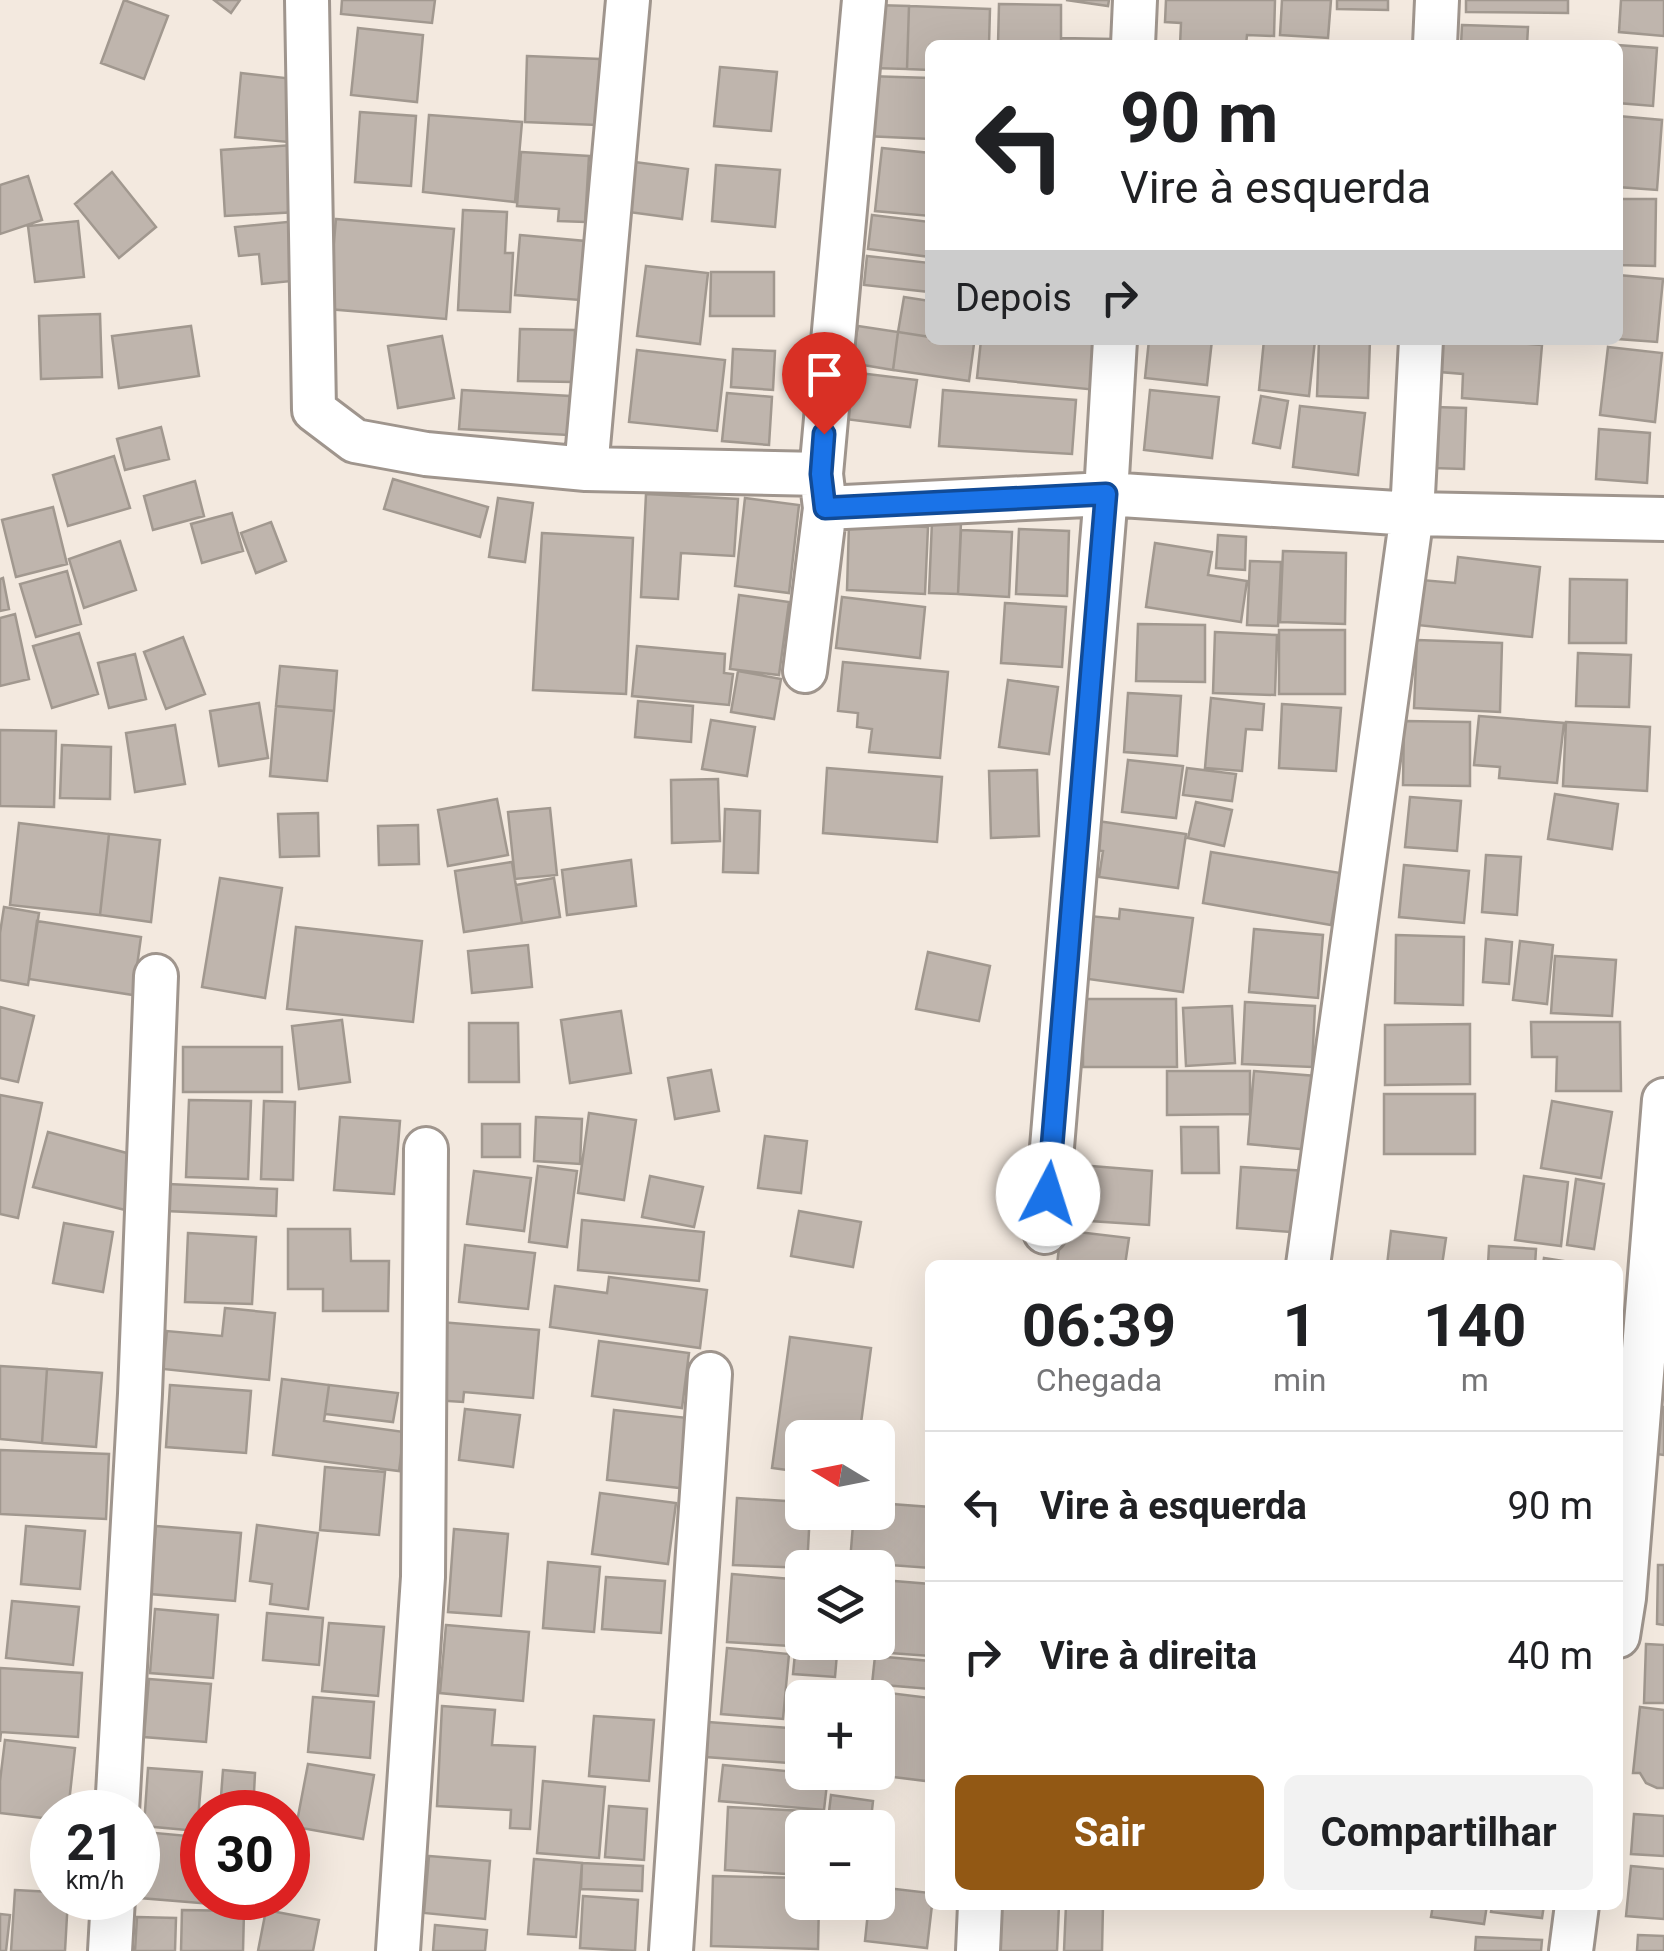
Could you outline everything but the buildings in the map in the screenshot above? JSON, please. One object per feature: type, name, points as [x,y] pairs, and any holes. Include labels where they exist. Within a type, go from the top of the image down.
[{"type":"street","points":[[307,0],[314,410],[355,441],[426,454],[823,491],[1106,494],[1412,514],[1664,519]]},
{"type":"street","points":[[586,470],[628,0]]},
{"type":"street","points":[[805,671],[864,0]]},
{"type":"street","points":[[1133,40],[1136,0]]},
{"type":"street","points":[[1435,40],[1437,0]]},
{"type":"street","points":[[1045,1232],[1116,345]]},
{"type":"street","points":[[1309,1260],[1412,514],[1421,345]]},
{"type":"street","points":[[118,1790],[140,1394],[156,976]]},
{"type":"street","points":[[1623,1575],[1664,1100]]},
{"type":"street","points":[[398,1951],[423,1578],[426,1149]]},
{"type":"street","points":[[671,1951],[710,1374]]},
{"type":"street","points":[[978,1951],[980,1910]]},
{"type":"street","points":[[1571,1951],[1575,1910]]},
{"type":"street","points":[[110,1951],[111,1920]]},
{"type":"route","points":[[824,434],[821,474],[825,508],[1106,494],[1048,1194]]}]
